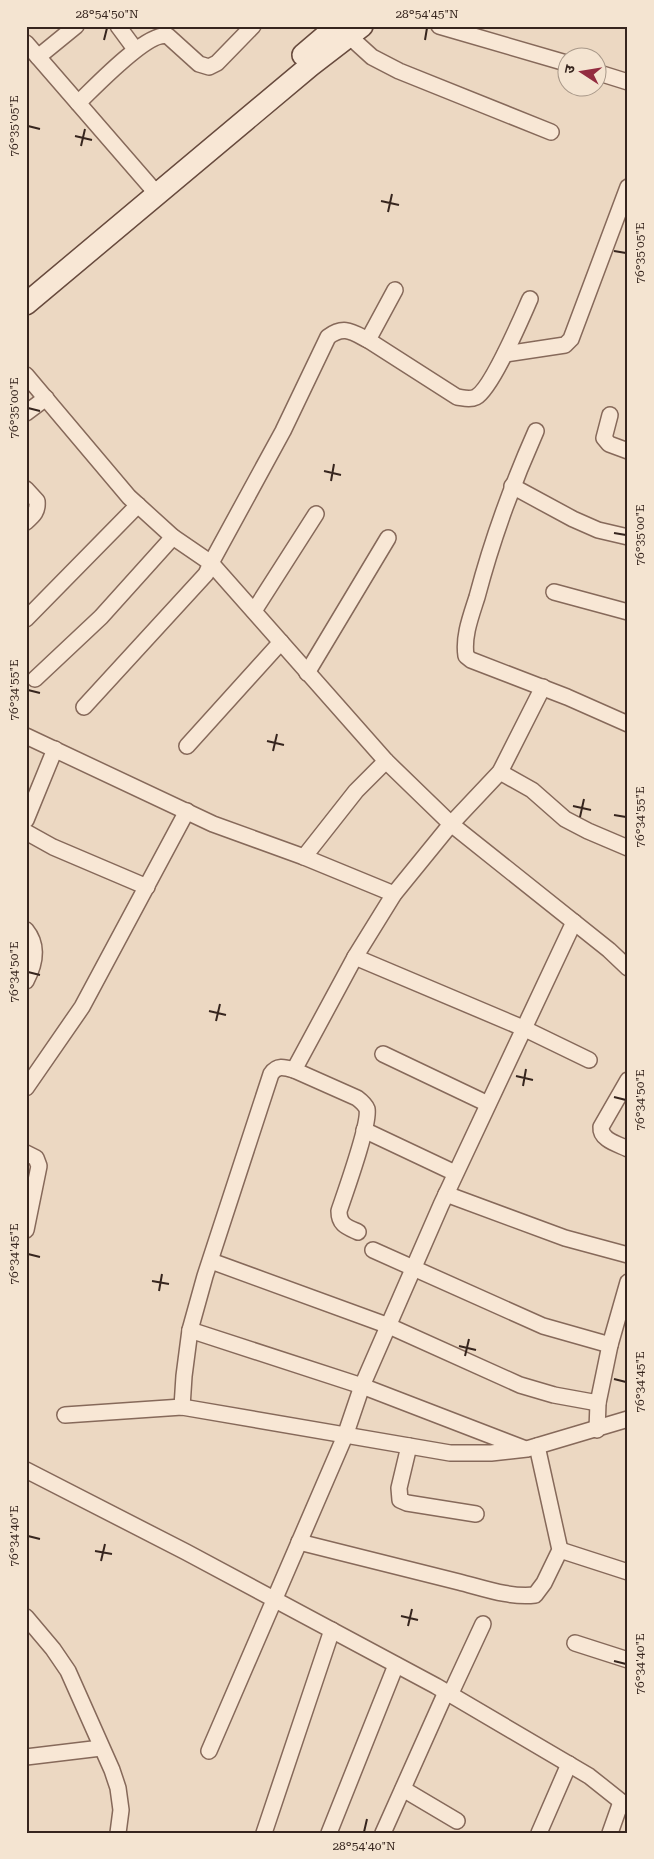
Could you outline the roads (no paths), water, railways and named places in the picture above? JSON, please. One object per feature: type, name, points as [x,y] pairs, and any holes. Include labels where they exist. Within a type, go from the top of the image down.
[{"type":"main road","points":[[26,286],[153,189],[350,30]]},
{"type":"main road","points":[[26,304],[153,189]]},
{"type":"street","points":[[38,57],[76,26]]},
{"type":"street","points":[[118,26],[135,49]]},
{"type":"street","points":[[78,103],[135,49],[164,34],[175,40],[199,64],[209,67],[217,63],[253,26]]},
{"type":"street","points":[[439,26],[556,60]]},
{"type":"street","points":[[350,30],[372,56],[399,71],[551,132]]},
{"type":"street","points":[[26,43],[153,189]]},
{"type":"street","points":[[606,75],[628,82]]},
{"type":"street","points":[[505,354],[565,345],[572,338],[628,187]]},
{"type":"street","points":[[368,340],[395,290]]},
{"type":"street","points":[[84,707],[206,574],[210,563],[283,431],[328,337],[342,329],[368,340],[457,397],[474,398],[481,393],[505,354],[530,299]]},
{"type":"street","points":[[26,375],[129,497],[173,537],[210,563],[386,761],[451,824],[574,922],[628,968]]},
{"type":"street","points":[[26,413],[46,398]]},
{"type":"street","points":[[610,415],[604,438],[609,444],[628,451]]},
{"type":"street","points":[[536,431],[512,486],[489,550],[465,638],[466,656],[471,660],[543,687],[628,724]]},
{"type":"street","points":[[512,486],[598,530],[628,538]]},
{"type":"street","points":[[26,489],[37,501],[38,508],[34,515],[26,522]]},
{"type":"street","points":[[26,619],[138,505]]},
{"type":"street","points":[[254,611],[316,514]]},
{"type":"street","points":[[35,679],[101,617],[173,537]]},
{"type":"street","points":[[307,673],[388,538]]},
{"type":"street","points":[[554,592],[628,612]]},
{"type":"street","points":[[187,746],[281,642]]},
{"type":"street","points":[[294,1070],[355,957],[394,894],[451,824],[500,772],[543,687]]},
{"type":"street","points":[[26,736],[213,824],[304,857],[394,894]]},
{"type":"street","points":[[26,820],[54,749]]},
{"type":"street","points":[[304,857],[356,791],[386,761]]},
{"type":"street","points":[[500,772],[532,790],[565,819],[628,848]]},
{"type":"street","points":[[26,1088],[82,1007],[187,811]]},
{"type":"street","points":[[26,832],[53,847],[147,887]]},
{"type":"street","points":[[209,1751],[345,1436],[362,1386],[455,1173],[574,922]]},
{"type":"street","points":[[26,930],[30,934],[35,961],[26,981]]},
{"type":"street","points":[[355,957],[523,1028],[589,1060]]},
{"type":"street","points":[[383,1054],[488,1104]]},
{"type":"street","points":[[182,1408],[190,1330],[210,1261],[271,1074],[278,1067],[294,1070],[362,1101],[367,1110],[364,1130],[339,1211],[342,1224],[358,1232]]},
{"type":"street","points":[[627,1084],[601,1127],[600,1132],[604,1137],[628,1149]]},
{"type":"street","points":[[364,1130],[455,1173]]},
{"type":"street","points":[[26,1152],[36,1158],[39,1166],[26,1230]]},
{"type":"street","points":[[446,1194],[565,1238],[628,1255]]},
{"type":"street","points":[[373,1250],[543,1326],[610,1345]]},
{"type":"street","points":[[210,1261],[389,1326],[520,1385],[554,1395],[598,1403]]},
{"type":"street","points":[[597,1430],[598,1403],[610,1345],[627,1288]]},
{"type":"street","points":[[190,1330],[362,1386],[532,1448]]},
{"type":"street","points":[[65,1415],[182,1408],[450,1453],[532,1448],[597,1430],[628,1419]]},
{"type":"street","points":[[409,1446],[399,1488],[400,1500],[407,1503],[476,1514]]},
{"type":"street","points":[[299,1542],[496,1591],[535,1595],[544,1583],[560,1550],[532,1448]]},
{"type":"street","points":[[26,1470],[186,1552],[448,1693],[589,1776],[624,1804],[610,1833]]},
{"type":"street","points":[[560,1550],[628,1572]]},
{"type":"street","points":[[26,1617],[53,1649],[68,1671],[112,1770],[118,1788],[121,1810],[118,1833]]},
{"type":"street","points":[[383,1833],[448,1693],[483,1624]]},
{"type":"street","points":[[264,1833],[332,1630]]},
{"type":"street","points":[[574,1642],[628,1660]]},
{"type":"street","points":[[329,1833],[396,1665]]},
{"type":"street","points":[[26,1757],[101,1748]]},
{"type":"street","points":[[539,1833],[569,1764]]},
{"type":"street","points":[[403,1789],[457,1821]]}]
